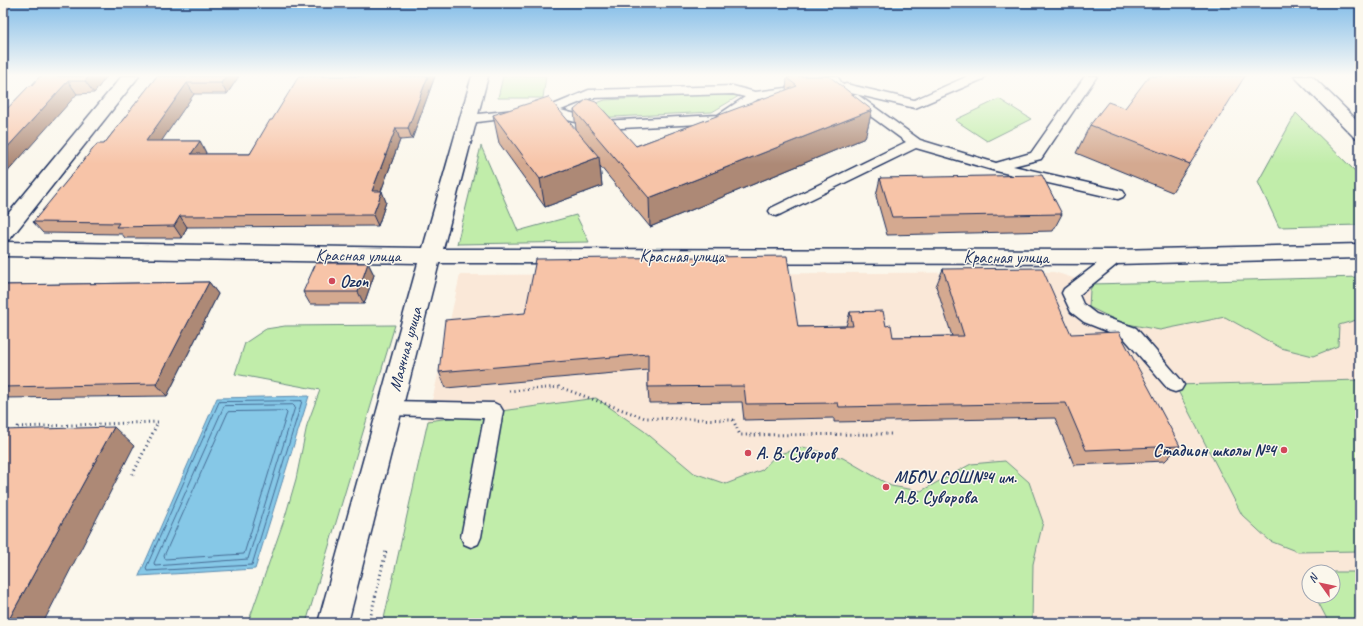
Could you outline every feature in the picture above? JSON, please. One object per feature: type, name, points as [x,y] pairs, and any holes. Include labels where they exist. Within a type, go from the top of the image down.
[{"type":"street","points":[[3,234],[108,105]]},
{"type":"street","name":"Маячная улица","points":[[333,623],[389,408],[473,105]]},
{"type":"street","points":[[1332,105],[1360,133]]},
{"type":"street","name":"Красная улица","points":[[3,249],[430,256],[1116,257],[1360,251]]},
{"type":"lane","points":[[469,119],[549,111],[563,105]]},
{"type":"lane","points":[[549,111],[601,125],[721,119],[741,105]]},
{"type":"lane","points":[[866,105],[915,143],[996,167],[1118,194]]},
{"type":"lane","points":[[996,167],[1036,156],[1071,105]]},
{"type":"lane","points":[[776,211],[915,143]]},
{"type":"lane","points":[[1116,257],[1070,293],[1077,308],[1090,318],[1130,333],[1175,385]]},
{"type":"lane","points":[[389,408],[494,411],[471,537]]},
{"type":"path","points":[[504,391],[559,387],[646,418],[733,420],[740,435],[894,434]]},
{"type":"path","points":[[14,433],[18,427],[158,422],[132,476]]},
{"type":"shaded area","name":"МБОУ СОШ№4 им. А.В. Суворова","points":[[1054,272],[1093,284],[1360,277],[1360,623],[383,623],[460,275]]},
{"type":"green space","points":[[590,105],[723,105],[712,112],[594,118],[577,110]]},
{"type":"green space","points":[[986,105],[1009,105],[1031,119],[987,141],[955,120]]},
{"type":"green space","points":[[1296,113],[1360,176],[1360,225],[1279,227],[1258,182]]},
{"type":"green space","points":[[481,146],[518,231],[576,215],[589,242],[457,244]]},
{"type":"green space","points":[[1360,277],[1360,319],[1339,325],[1338,346],[1313,356],[1281,348],[1225,317],[1160,330],[1122,323],[1089,307],[1090,290],[1093,284]]},
{"type":"green space","points":[[395,325],[306,623],[248,623],[285,517],[296,479],[307,425],[320,390],[235,374],[245,343],[266,329],[285,326]]},
{"type":"green space","name":"Стадион школы №4","points":[[1360,380],[1360,551],[1298,552],[1270,541],[1242,515],[1175,385]]},
{"type":"green space","points":[[596,398],[644,431],[694,473],[726,484],[762,470],[776,455],[803,447],[843,458],[891,486],[921,491],[971,464],[1005,461],[1029,482],[1043,522],[1033,564],[1032,623],[383,623],[428,421]]},
{"type":"green space","points":[[1341,572],[1360,572],[1360,623],[1329,623],[1319,604],[1341,604]]},
{"type":"water","points":[[309,396],[255,569],[139,576],[217,398]]},
{"type":"building","points":[[10,105],[46,105],[3,152],[3,113]]},
{"type":"building","points":[[134,105],[171,105],[146,141],[200,141],[191,154],[250,154],[270,120],[272,120],[281,105],[417,105],[408,128],[396,128],[372,191],[382,191],[373,215],[180,216],[174,226],[116,227],[119,223],[33,222],[97,144],[104,144]]},
{"type":"building","points":[[523,105],[555,105],[599,157],[540,179],[493,115]]},
{"type":"building","points":[[580,105],[599,105],[636,146],[745,105],[866,105],[872,110],[649,198],[574,110]]},
{"type":"building","points":[[1105,105],[1117,105],[1125,108],[1127,105],[1227,105],[1190,164],[1090,125]]},
{"type":"building","points":[[1042,175],[1062,214],[892,217],[880,178]]},
{"type":"building","points":[[787,256],[798,327],[853,326],[850,312],[883,311],[886,326],[891,325],[893,337],[964,336],[943,269],[1042,268],[1071,334],[1119,332],[1180,446],[1086,450],[1066,403],[839,407],[838,403],[746,404],[744,386],[648,387],[648,354],[439,372],[445,320],[525,313],[536,259]]},
{"type":"building","points":[[316,263],[368,263],[358,292],[303,292]]},
{"type":"building","points":[[209,282],[156,384],[3,387],[3,285]]},
{"type":"building","points":[[114,427],[7,623],[3,623],[3,430]]},
{"type":"place","name":"Ozon","points":[[332,281]]},
{"type":"place","name":"Стадион школы №4","points":[[1284,450]]},
{"type":"place","name":"А. В. Суворов","points":[[748,453]]},
{"type":"place","name":"МБОУ СОШ№4 им. А.В. Суворова","points":[[886,487]]}]
